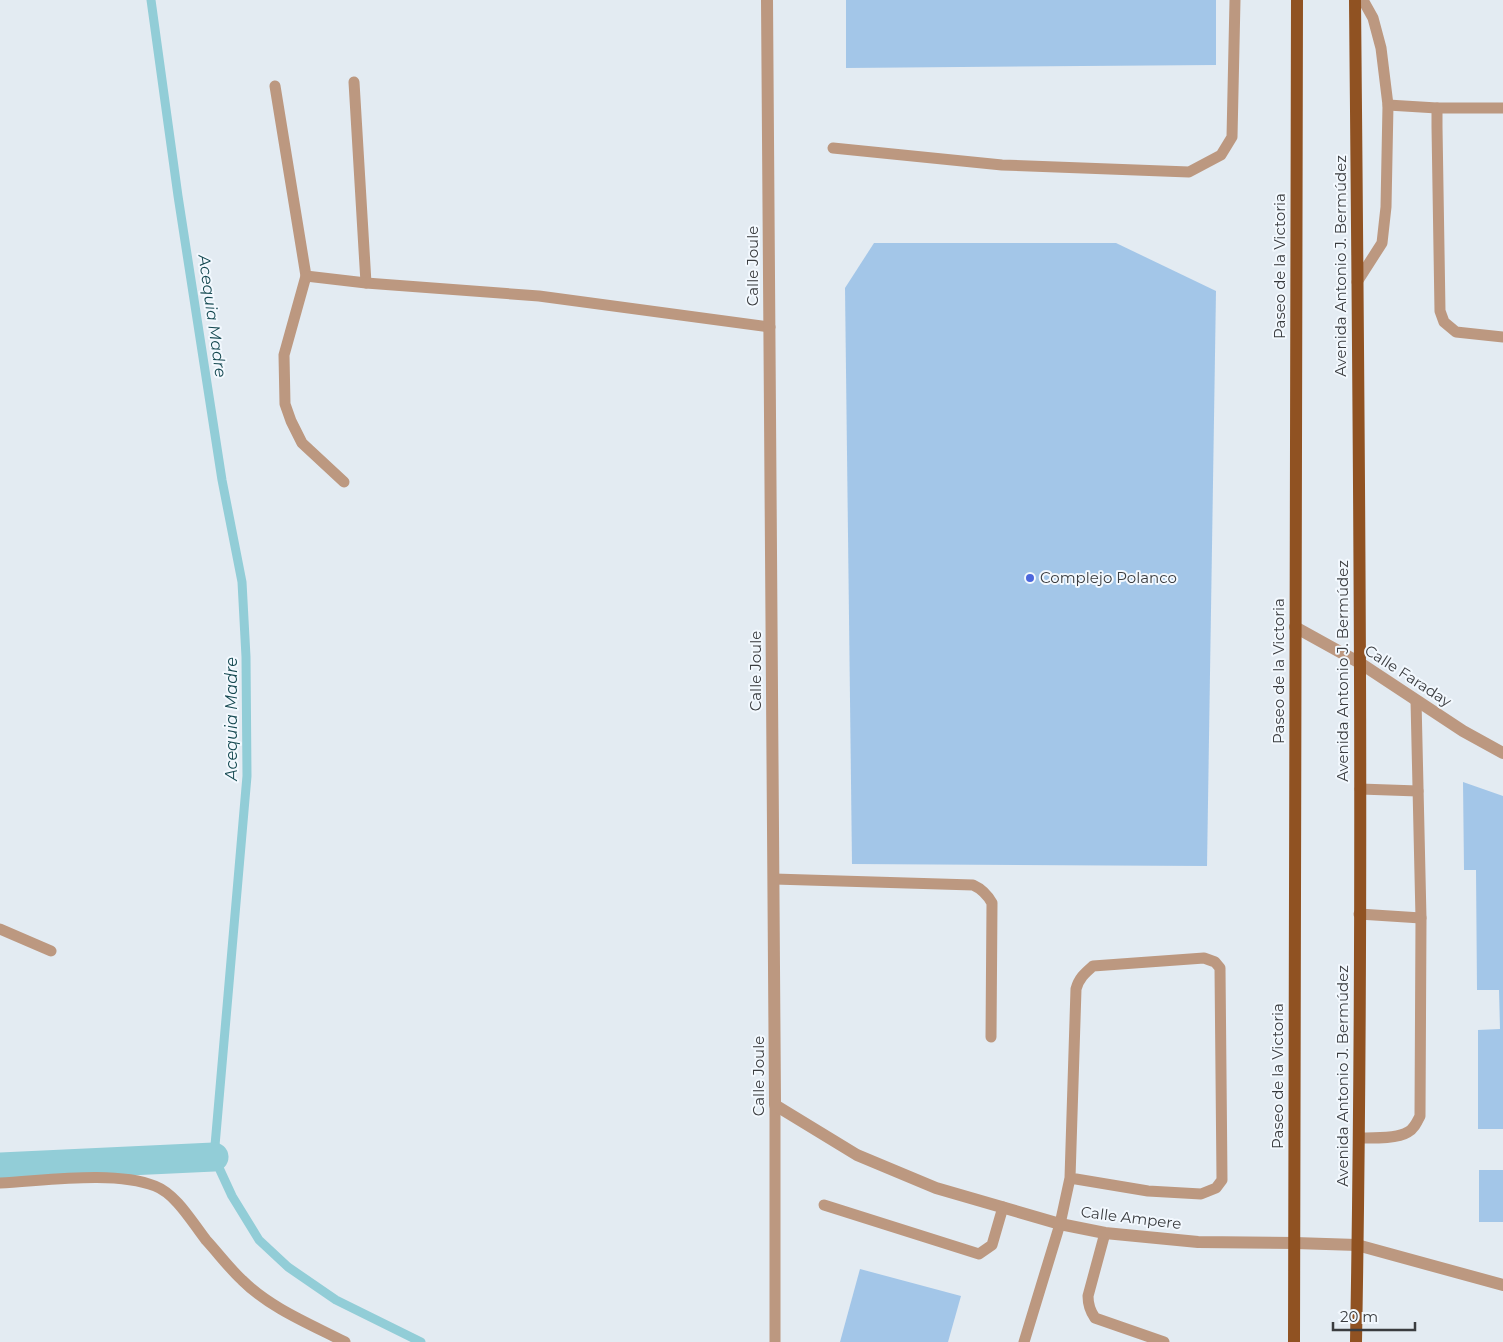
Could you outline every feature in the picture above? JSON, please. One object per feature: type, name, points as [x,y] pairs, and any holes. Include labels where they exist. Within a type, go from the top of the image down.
[{"type":"main road","name":"Paseo de la Victoria","points":[[1294,1342],[1297,0]]},
{"type":"main road","name":"Avenida Antonio J. Bermúdez","points":[[1355,0],[1360,663],[1359,1138],[1356,1342]]},
{"type":"street","name":"Calle Joule","points":[[767,0],[775,1105]]},
{"type":"street","name":"Calle Faraday","points":[[1295,627],[1360,663],[1463,731],[1503,753]]},
{"type":"street","name":"Calle Ampere","points":[[775,1105],[857,1155],[936,1188],[1060,1224],[1105,1234],[1198,1242],[1357,1245],[1503,1285]]},
{"type":"lane","points":[[833,148],[1002,165],[1189,172],[1221,155],[1232,137],[1235,0]]},
{"type":"lane","points":[[1357,282],[1382,243],[1386,207],[1388,105],[1381,48],[1373,18],[1363,0]]},
{"type":"lane","points":[[354,82],[366,283]]},
{"type":"lane","points":[[275,86],[306,276],[284,355],[285,404],[302,443],[344,482]]},
{"type":"lane","points":[[1388,105],[1437,108],[1503,108]]},
{"type":"lane","points":[[1437,108],[1440,311],[1448,327],[1456,332],[1503,337]]},
{"type":"lane","points":[[306,276],[366,283],[539,296],[770,327]]},
{"type":"lane","points":[[1359,1138],[1400,1135],[1408,1132],[1415,1126],[1420,1116],[1422,918],[1416,700]]},
{"type":"lane","points":[[1360,789],[1418,791]]},
{"type":"lane","points":[[774,879],[973,885],[981,888],[992,902],[991,1036]]},
{"type":"lane","points":[[1360,914],[1422,918]]},
{"type":"lane","points":[[0,929],[51,951]]},
{"type":"lane","points":[[1024,1342],[1060,1224],[1070,1178],[1076,988],[1078,981],[1093,966],[1204,958],[1215,962],[1220,968],[1222,1180],[1216,1188],[1202,1194],[1148,1191],[1070,1178]]},
{"type":"lane","name":"Calle Joule","points":[[775,1105],[775,1342]]},
{"type":"lane","points":[[0,1183],[78,1178],[130,1178],[156,1186],[177,1202],[206,1240],[242,1281],[278,1308],[345,1342]]},
{"type":"lane","points":[[824,1205],[979,1254],[992,1245],[1003,1207]]},
{"type":"lane","points":[[1105,1234],[1088,1296],[1088,1305],[1091,1312],[1095,1318],[1164,1342]]},
{"type":"building","points":[[846,0],[1216,0],[1216,65],[846,68]]},
{"type":"building","name":"Complejo Polanco","points":[[874,243],[1116,243],[1216,291],[1207,866],[852,864],[845,288]]},
{"type":"building","points":[[1463,782],[1503,796],[1503,1129],[1478,1129],[1478,1030],[1500,1029],[1499,990],[1477,990],[1476,870],[1464,870]]},
{"type":"building","points":[[1479,1170],[1503,1170],[1503,1222],[1479,1222]]},
{"type":"building","points":[[860,1269],[961,1296],[948,1342],[840,1342]]},
{"type":"waterway","name":"Acequia Madre","points":[[151,0],[178,196],[222,480],[242,582],[246,657],[247,776],[214,1157],[232,1196],[259,1240],[288,1267],[336,1300],[421,1342]]},
{"type":"waterway","points":[[0,1167],[214,1157]]},
{"type":"place","name":"Complejo Polanco","points":[[1030,578]]}]
